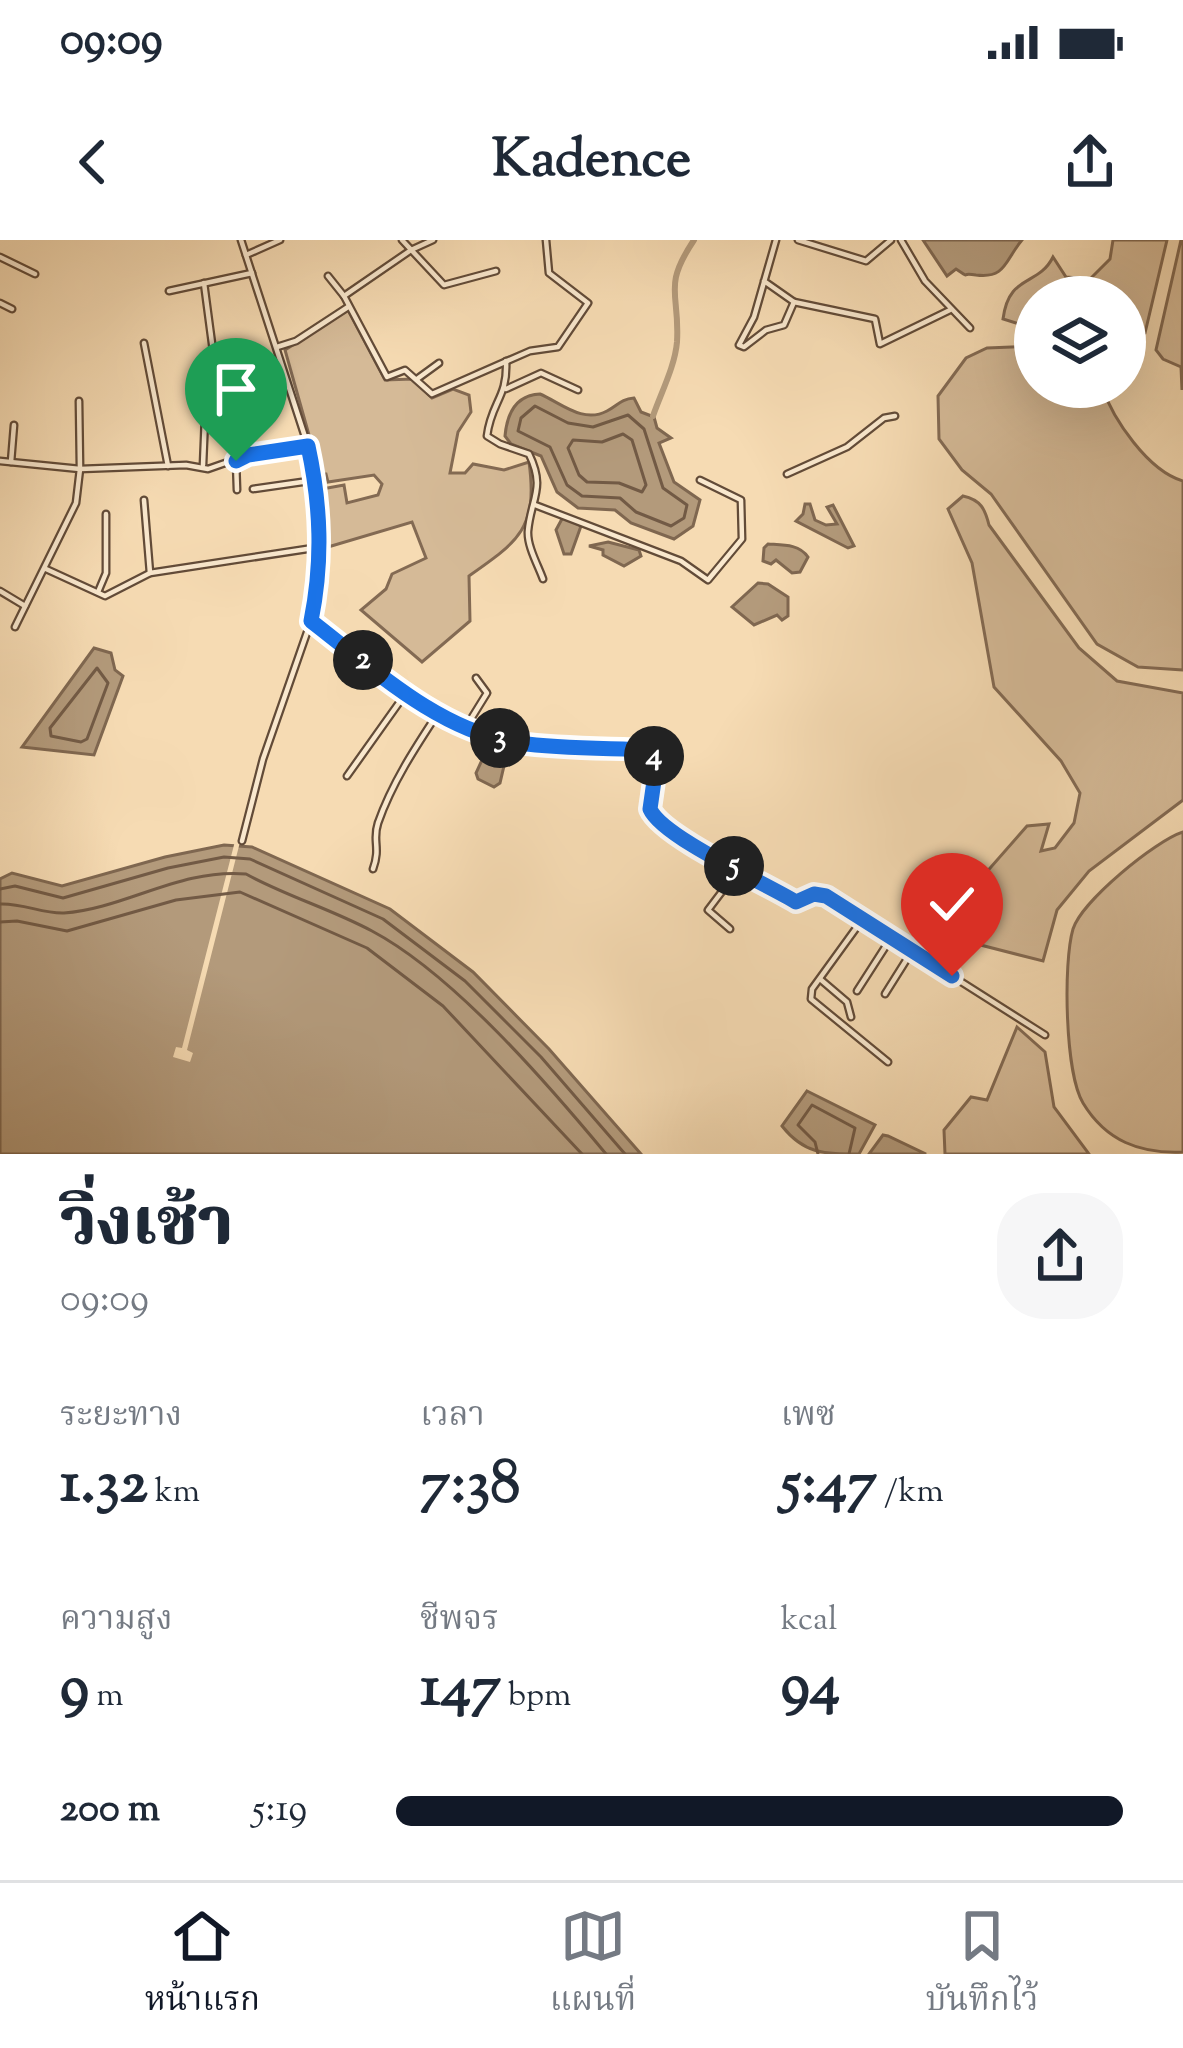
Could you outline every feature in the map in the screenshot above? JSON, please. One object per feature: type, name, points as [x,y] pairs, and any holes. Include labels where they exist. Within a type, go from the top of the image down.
[{"type":"street","points":[[241,240],[308,446],[316,480],[321,577],[242,841]]},
{"type":"street","points":[[246,255],[280,240]]},
{"type":"street","points":[[402,240],[444,285],[496,271]]},
{"type":"street","points":[[344,296],[433,240]]},
{"type":"street","points":[[328,276],[344,296],[387,377],[404,370],[432,394],[530,351],[558,347],[588,303],[549,273],[546,240]]},
{"type":"street","points":[[776,240],[754,317],[739,344],[749,346],[766,330],[784,325],[794,302]]},
{"type":"street","points":[[797,240],[866,261],[891,240]]},
{"type":"street","points":[[901,240],[925,281],[970,328]]},
{"type":"street","points":[[0,257],[35,274]]},
{"type":"street","points":[[169,291],[252,273]]},
{"type":"street","points":[[764,281],[794,302],[875,319],[880,344],[950,310]]},
{"type":"street","points":[[204,283],[213,351]]},
{"type":"street","points":[[0,303],[12,309]]},
{"type":"street","points":[[277,347],[296,341],[348,307]]},
{"type":"street","points":[[144,343],[168,466]]},
{"type":"street","points":[[506,361],[506,389],[492,412],[487,436],[530,455],[539,481],[527,533],[544,579]]},
{"type":"street","points":[[417,379],[440,363]]},
{"type":"street","points":[[506,389],[541,373],[578,391]]},
{"type":"street","points":[[15,627],[76,503],[79,401]]},
{"type":"street","points":[[788,474],[848,447],[884,418],[896,416]]},
{"type":"street","points":[[203,467],[205,417]]},
{"type":"street","points":[[11,462],[14,425]]},
{"type":"street","points":[[0,461],[80,469],[208,469],[248,455],[308,446]]},
{"type":"street","points":[[236,461],[237,490]]},
{"type":"street","points":[[253,489],[316,480]]},
{"type":"street","points":[[535,505],[681,561],[708,580],[742,539],[741,500],[700,480]]},
{"type":"street","points":[[145,500],[150,573]]},
{"type":"street","points":[[98,592],[106,573],[106,514]]},
{"type":"street","points":[[46,568],[105,596],[150,573],[320,547]]},
{"type":"street","points":[[0,592],[25,606]]},
{"type":"street","points":[[311,621],[406,693],[466,727],[517,743],[650,750],[657,760],[652,817],[689,844],[796,902],[814,894],[826,896],[1045,1035]]},
{"type":"street","points":[[466,727],[487,693],[476,678]]},
{"type":"street","points":[[346,776],[406,693]]},
{"type":"street","points":[[373,869],[380,850],[377,824],[397,777],[439,713]]},
{"type":"street","points":[[730,929],[708,910],[739,868]]},
{"type":"street","points":[[862,920],[811,998],[888,1062]]},
{"type":"street","points":[[857,991],[891,938]]},
{"type":"street","points":[[885,994],[912,951]]},
{"type":"street","points":[[820,979],[847,1003],[851,1017]]},
{"type":"shaded area","points":[[1113,240],[1167,240],[1146,329],[1146,276],[1093,276],[1110,259]]},
{"type":"shaded area","points":[[1181,240],[1182,390],[1181,367],[1156,350]]},
{"type":"shaded area","points":[[1053,257],[1065,276],[1035,276],[1047,266]]},
{"type":"shaded area","points":[[1014,291],[1014,322],[1003,319]]},
{"type":"shaded area","points":[[348,310],[385,380],[413,379],[432,398],[453,389],[469,395],[471,412],[458,432],[450,473],[465,473],[473,464],[504,470],[529,462],[530,503],[521,531],[469,576],[470,621],[422,662],[361,610],[386,589],[392,574],[426,558],[412,522],[328,547],[322,489],[344,485],[347,503],[378,495],[382,484],[374,475],[328,482],[326,474],[320,474],[285,350]]},
{"type":"shaded area","points":[[1014,347],[1014,408],[1111,408],[1145,455],[1183,481],[1183,670],[1138,667],[1097,644],[991,494],[962,470],[939,439],[938,396],[966,358],[987,348]]},
{"type":"shaded area","points":[[963,496],[981,506],[989,525],[1079,648],[1117,681],[1183,693],[1183,800],[1089,871],[1057,910],[1043,961],[965,941],[969,892],[1027,826],[1049,824],[1041,851],[1055,848],[1074,823],[1080,793],[1061,761],[994,687],[972,563],[948,509]]},
{"type":"shaded area","points":[[1183,832],[1183,1152],[1167,1152],[1113,1136],[1083,1103],[1069,1044],[1068,966],[1073,929],[1090,903],[1138,859]]},
{"type":"shaded area","points":[[1017,1027],[1045,1052],[1054,1107],[1089,1154],[945,1154],[944,1130],[971,1097],[987,1100]]},
{"type":"water","points":[[923,240],[1022,240],[993,274],[965,275],[956,269],[947,276]]},
{"type":"water","points":[[540,394],[589,415],[634,398],[641,412],[654,417],[657,428],[671,438],[659,443],[674,482],[700,500],[693,526],[674,539],[631,523],[615,510],[578,508],[557,492],[541,456],[511,444],[505,436],[514,407]]},
{"type":"water","points":[[805,504],[810,504],[815,520],[826,525],[837,524],[827,507],[833,505],[854,546],[848,548],[796,521]]},
{"type":"water","points":[[563,517],[581,526],[571,554],[564,554],[556,530]]},
{"type":"water","points":[[608,542],[639,550],[641,556],[624,566],[589,546]]},
{"type":"water","points":[[768,544],[804,553],[808,557],[800,572],[792,573],[776,560],[771,564],[763,561]]},
{"type":"water","points":[[758,583],[788,597],[788,616],[782,620],[777,615],[754,625],[732,607]]},
{"type":"water","points":[[94,648],[111,653],[115,670],[123,676],[94,755],[22,747]]},
{"type":"water","points":[[497,744],[507,753],[500,783],[494,787],[476,773],[488,747]]},
{"type":"water","points":[[224,845],[252,847],[390,909],[473,972],[549,1049],[641,1154],[0,1154],[0,879],[12,873],[62,886]]},
{"type":"water","points":[[807,1091],[875,1125],[859,1154],[816,1151],[782,1126]]},
{"type":"water","points":[[883,1135],[888,1136],[926,1154],[869,1154]]},
{"type":"pier","points":[[235,841],[240,842],[187,1050],[193,1053],[190,1062],[173,1057],[176,1047],[182,1048]]},
{"type":"waterway","points":[[653,416],[676,351],[675,280],[694,240]]},
{"type":"route","points":[[236,461],[308,446],[320,511],[321,567],[311,621],[406,693],[469,729],[517,743],[650,750],[657,760],[652,817],[689,844],[796,902],[814,894],[826,896],[952,976]]}]
